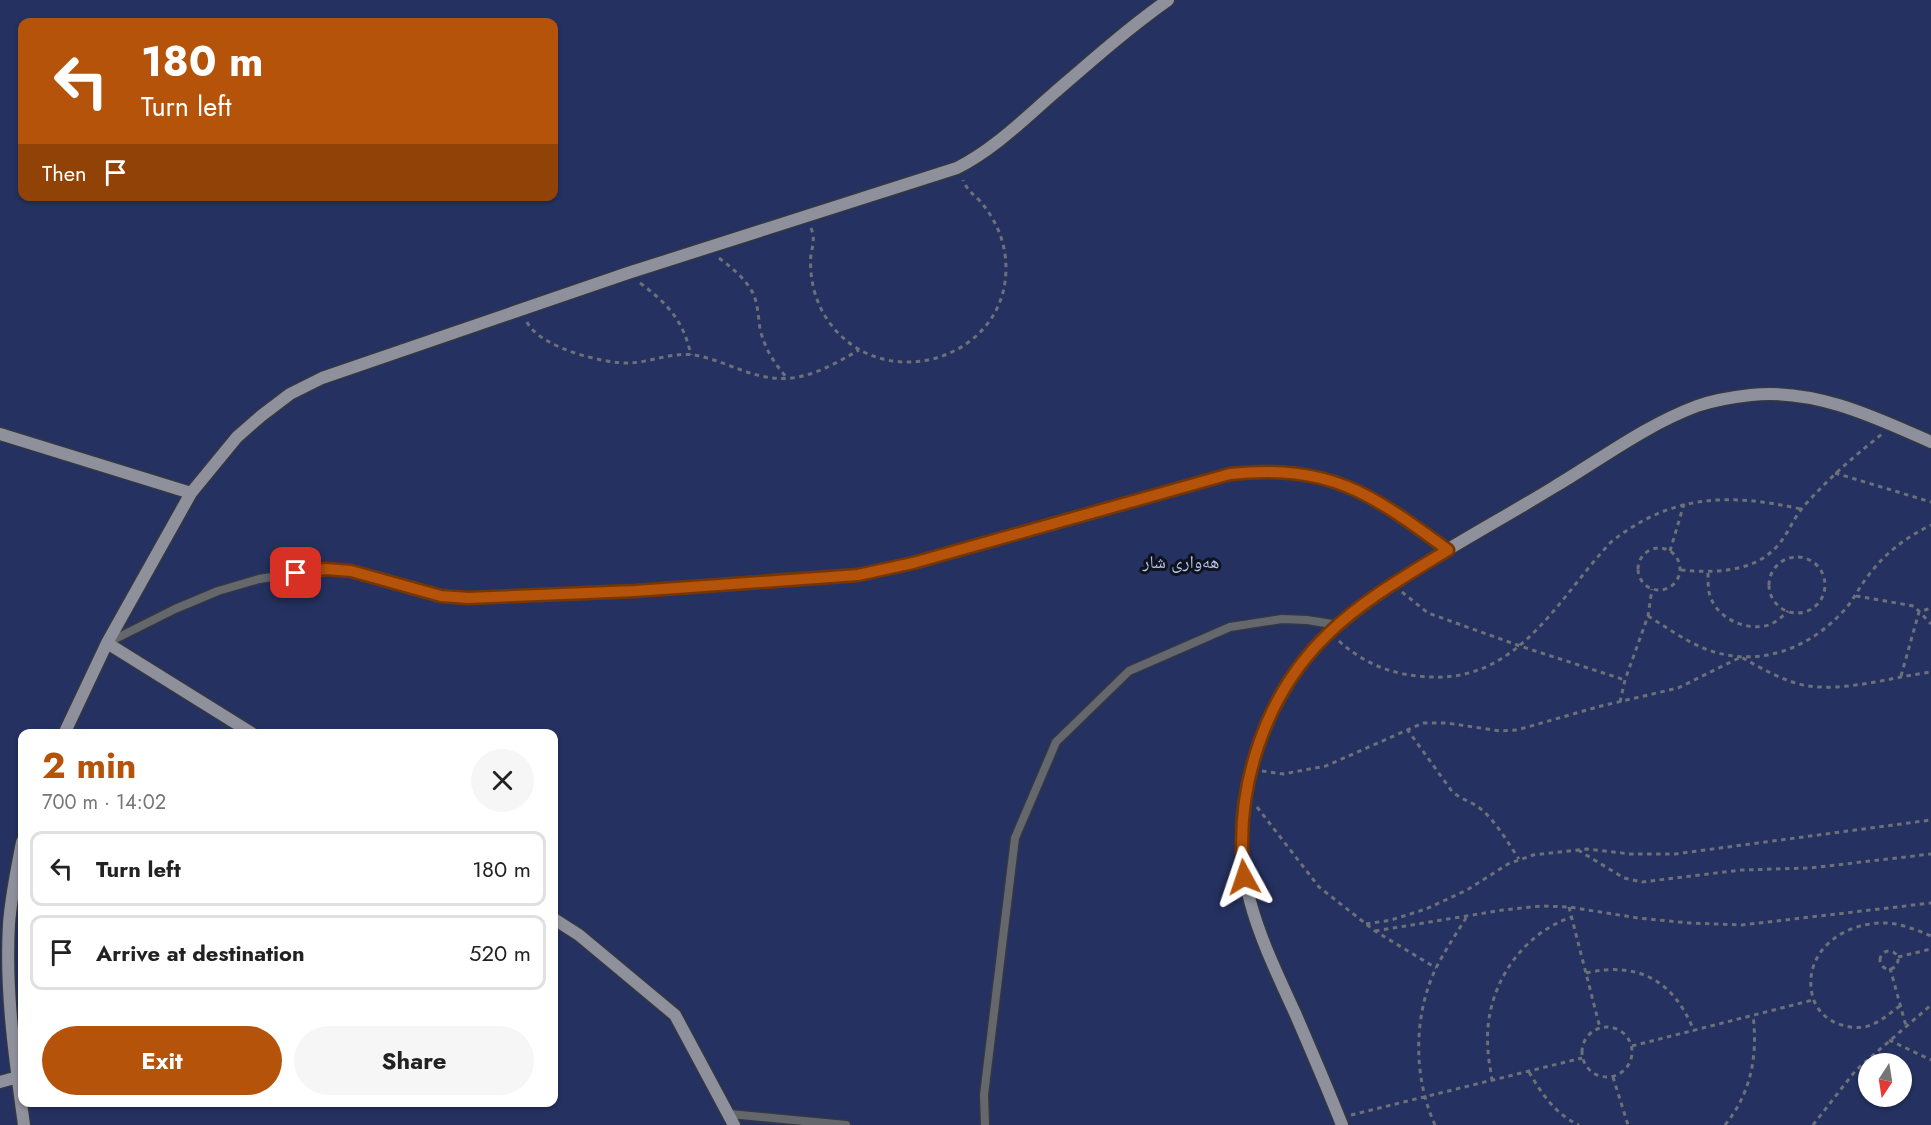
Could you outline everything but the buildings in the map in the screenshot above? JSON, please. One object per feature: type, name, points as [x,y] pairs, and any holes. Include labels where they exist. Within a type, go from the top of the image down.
[{"type":"street","points":[[66,729],[107,643],[190,493],[237,437],[290,394],[322,378],[628,273],[957,168],[981,156],[1008,135],[1089,62],[1168,0]]},
{"type":"street","points":[[1341,1122],[1264,946],[1251,910],[1244,877],[1241,845],[1246,792],[1259,746],[1286,686],[1304,660],[1334,628],[1393,584],[1650,429],[1700,405],[1727,399],[1778,394],[1811,398],[1892,425],[1931,442]]},
{"type":"street","points":[[0,434],[190,493]]},
{"type":"street","points":[[107,643],[245,729]]},
{"type":"street","points":[[0,1082],[18,1077],[9,985],[8,949],[18,865]]},
{"type":"street","points":[[558,922],[579,935],[675,1016],[732,1120]]},
{"type":"street","points":[[22,1107],[24,1125]]},
{"type":"lane","points":[[107,643],[175,609],[218,591],[259,579],[326,569],[351,571],[441,596],[468,598],[635,591],[858,575],[904,566],[1230,474],[1264,471],[1322,477],[1347,486],[1377,500],[1448,550]]},
{"type":"lane","points":[[985,1125],[984,1095],[1015,838],[1056,742],[1129,671],[1230,627],[1282,619],[1306,620],[1334,628]]},
{"type":"lane","points":[[732,1120],[846,1125]]},
{"type":"path","points":[[808,216],[815,238],[811,270],[817,300],[832,327],[843,338],[869,355],[909,363],[935,359],[960,348],[985,326],[996,309],[1004,284],[1003,244],[993,219],[986,208],[966,189],[957,168]]},
{"type":"path","points":[[706,248],[740,274],[750,288],[756,302],[767,350],[787,378]]},
{"type":"path","points":[[628,273],[674,313],[691,355]]},
{"type":"path","points":[[520,310],[531,330],[574,353],[592,359],[633,363],[691,355],[713,360],[748,374],[772,379],[821,370],[859,350]]},
{"type":"path","points":[[1681,570],[1708,573],[1748,566],[1769,555],[1790,531],[1801,509],[1834,473],[1892,425]]},
{"type":"path","points":[[1834,473],[1931,502]]},
{"type":"path","points":[[1334,628],[1346,647],[1376,666],[1396,673],[1426,677],[1454,677],[1476,672],[1502,660],[1520,646],[1543,623],[1611,542],[1647,518],[1684,504],[1710,500],[1764,501],[1801,509]]},
{"type":"path","points":[[1670,551],[1684,504]]},
{"type":"path","points":[[1252,769],[1283,774],[1311,770],[1347,758],[1423,723],[1438,722],[1509,731],[1678,688],[1741,657],[1782,652],[1810,640],[1835,620],[1856,596],[1865,580],[1884,556],[1896,545],[1931,525]]},
{"type":"path","points":[[1664,548],[1678,559],[1681,570],[1676,583],[1658,591],[1641,580],[1638,574],[1640,560],[1650,550],[1664,548]]},
{"type":"path","points":[[1708,573],[1709,592],[1719,610],[1739,624],[1761,626],[1770,624],[1788,611],[1797,613],[1813,608],[1824,593],[1825,585],[1819,568],[1805,558],[1787,559],[1774,569],[1770,577],[1770,594],[1781,607],[1788,611]]},
{"type":"path","points":[[1393,584],[1428,613],[1625,680]]},
{"type":"path","points":[[1620,702],[1625,680],[1648,616],[1652,589]]},
{"type":"path","points":[[1856,596],[1914,606],[1931,624]]},
{"type":"path","points":[[1919,612],[1931,608]]},
{"type":"path","points":[[1901,676],[1919,612]]},
{"type":"path","points":[[1648,616],[1704,648],[1741,657],[1785,679],[1818,687],[1843,687],[1931,672]]},
{"type":"path","points":[[1407,729],[1451,790],[1457,797],[1472,803],[1489,817],[1519,860]]},
{"type":"path","points":[[1246,792],[1314,881],[1332,899],[1375,931],[1436,968]]},
{"type":"path","points":[[1366,924],[1408,915],[1441,903],[1519,860],[1533,855],[1576,849],[1596,849],[1630,854],[1675,854],[1931,820]]},
{"type":"path","points":[[1576,849],[1624,878],[1642,882],[1741,870],[1810,868],[1931,854]]},
{"type":"path","points":[[1375,931],[1541,906],[1569,907],[1658,920],[1742,926],[1931,903]]},
{"type":"path","points":[[1569,907],[1600,1028]]},
{"type":"path","points":[[1435,1125],[1424,1096],[1419,1058],[1419,1034],[1425,1002],[1436,968],[1467,916]]},
{"type":"path","points":[[1492,1081],[1488,1048],[1489,1021],[1496,995],[1507,969],[1535,936],[1547,927],[1572,916]]},
{"type":"path","points":[[1900,1006],[1875,1024],[1866,1027],[1848,1027],[1829,1020],[1813,1000],[1810,985],[1812,968],[1820,951],[1836,937],[1862,926],[1886,923],[1910,928],[1931,936]]},
{"type":"path","points":[[1897,958],[1931,949]]},
{"type":"path","points":[[1890,968],[1882,965],[1880,959],[1883,954],[1891,952],[1897,958]]},
{"type":"path","points":[[1890,968],[1896,964],[1897,958]]},
{"type":"path","points":[[1586,973],[1616,968],[1640,972],[1653,978],[1678,1000],[1694,1031]]},
{"type":"path","points":[[1890,968],[1906,1026]]},
{"type":"path","points":[[1632,1046],[1813,1000]]},
{"type":"path","points":[[1814,1125],[1856,1070],[1931,1005]]},
{"type":"path","points":[[1725,1125],[1744,1095],[1751,1074],[1756,1045],[1753,1015]]},
{"type":"path","points":[[1608,1027],[1623,1033],[1632,1046],[1631,1062],[1621,1074],[1613,1077],[1597,1076],[1585,1066],[1582,1058],[1583,1043],[1593,1031],[1600,1028],[1608,1027]]},
{"type":"path","points":[[1889,1040],[1931,1060]]},
{"type":"path","points":[[1341,1122],[1424,1096],[1582,1058]]},
{"type":"path","points":[[1529,1072],[1554,1108],[1579,1125]]},
{"type":"path","points":[[1613,1077],[1628,1125]]},
{"type":"green space","name":"هەواری شار","points":[[0,0],[1931,0],[1931,1125],[0,1125]]},
{"type":"route","points":[[296,573],[326,569],[351,571],[441,596],[468,598],[613,593],[809,580],[885,571],[1230,474],[1264,471],[1322,477],[1377,500],[1448,550],[1393,584],[1329,632],[1290,679],[1282,692],[1259,746],[1246,792],[1241,845],[1244,877]]}]
